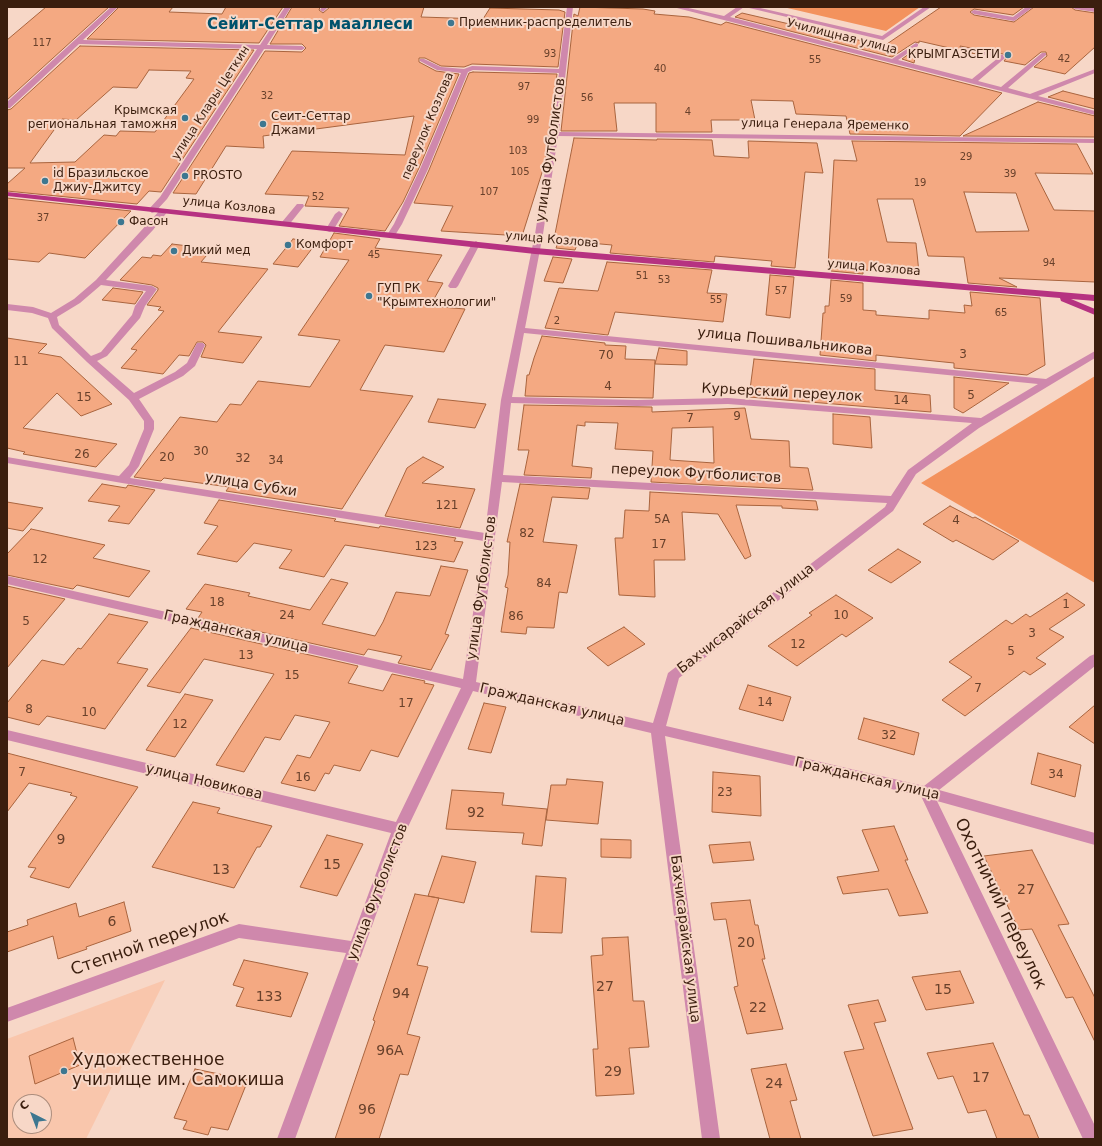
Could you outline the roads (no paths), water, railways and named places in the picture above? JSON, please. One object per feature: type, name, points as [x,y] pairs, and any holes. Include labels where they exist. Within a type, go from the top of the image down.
[{"type":"main road","name":"улица Козлова","points":[[7,194],[535,251],[1095,298]]},
{"type":"main road","points":[[1054,295],[1095,312]]},
{"type":"street","points":[[7,106],[116,7]]},
{"type":"street","name":"улица Клары Цеткин","points":[[152,210],[163,199],[288,7]]},
{"type":"street","name":"улица Футболистов","points":[[286,1139],[400,829],[469,685],[490,538],[506,400],[535,251],[555,134],[570,7]]},
{"type":"street","name":"Училищная улица","points":[[676,7],[726,18],[1095,113]]},
{"type":"street","points":[[726,18],[741,7]]},
{"type":"street","points":[[748,7],[883,38],[928,7]]},
{"type":"street","points":[[974,12],[1014,19],[1030,7]]},
{"type":"street","points":[[1075,7],[1095,10]]},
{"type":"street","points":[[78,42],[302,48]]},
{"type":"street","points":[[892,61],[916,45]]},
{"type":"street","points":[[963,48],[1003,57],[974,81]]},
{"type":"street","points":[[1003,89],[1044,54]]},
{"type":"street","points":[[422,60],[439,69],[465,70]]},
{"type":"street","name":"переулок Козлова","points":[[390,235],[398,224],[424,169],[465,70],[472,68],[563,71]]},
{"type":"street","points":[[1032,96],[1095,71]]},
{"type":"street","name":"улица Генерала Яременко","points":[[555,134],[1095,141]]},
{"type":"street","points":[[285,224],[300,206]]},
{"type":"street","points":[[7,307],[33,310],[52,316],[77,301],[99,282],[164,211]]},
{"type":"street","points":[[330,229],[339,214]]},
{"type":"street","points":[[453,286],[476,244]]},
{"type":"street","points":[[90,360],[104,354],[137,316],[140,306],[152,289],[99,282]]},
{"type":"street","points":[[52,316],[56,326],[90,360],[133,398],[149,421],[149,429],[134,466],[122,480]]},
{"type":"street","name":"улица Пошивальникова","points":[[520,330],[1048,382]]},
{"type":"street","points":[[133,398],[179,374],[191,364],[200,345]]},
{"type":"street","name":"Бахчисарайская улица","points":[[711,1139],[658,730],[673,676],[889,509],[912,472],[983,421],[1095,354]]},
{"type":"street","name":"Курьерский переулок","points":[[506,400],[637,403],[728,402],[983,421]]},
{"type":"street","name":"улица Субхи","points":[[7,460],[122,480],[490,538]]},
{"type":"street","name":"переулок Футболистов","points":[[496,478],[895,500]]},
{"type":"street","name":"Гражданская улица","points":[[7,580],[469,685],[926,792],[1095,839]]},
{"type":"street","points":[[926,792],[1095,659]]},
{"type":"street","name":"улица Новикова","points":[[7,735],[400,829]]},
{"type":"street","name":"Охотничий переулок","points":[[926,792],[1092,1139]]},
{"type":"street","name":"Степной переулок","points":[[7,1014],[239,931],[356,948]]},
{"type":"place","name":"Приемник-распределитель","points":[[451,23]]},
{"type":"place","name":"КРЫМГАЗСЕТИ","points":[[1008,55]]},
{"type":"place","name":"Крымская региональная таможня","points":[[185,118]]},
{"type":"place","name":"Сеит-Сеттар Джами","points":[[263,124]]},
{"type":"place","name":"PROSTO","points":[[185,176]]},
{"type":"place","name":"id Бразильское Джиу-Джитсу","points":[[45,181]]},
{"type":"place","name":"Фасон","points":[[121,222]]},
{"type":"place","name":"Комфорт","points":[[288,245]]},
{"type":"place","name":"Дикий мед","points":[[174,251]]},
{"type":"place","name":"ГУП РК \"Крымтехнологии\"","points":[[369,296]]},
{"type":"place","name":"Художественное училище им. Самокиша","points":[[64,1071]]},
{"type":"district","name":"Сейит-Сеттар мааллеси","points":[[310,25]]}]
